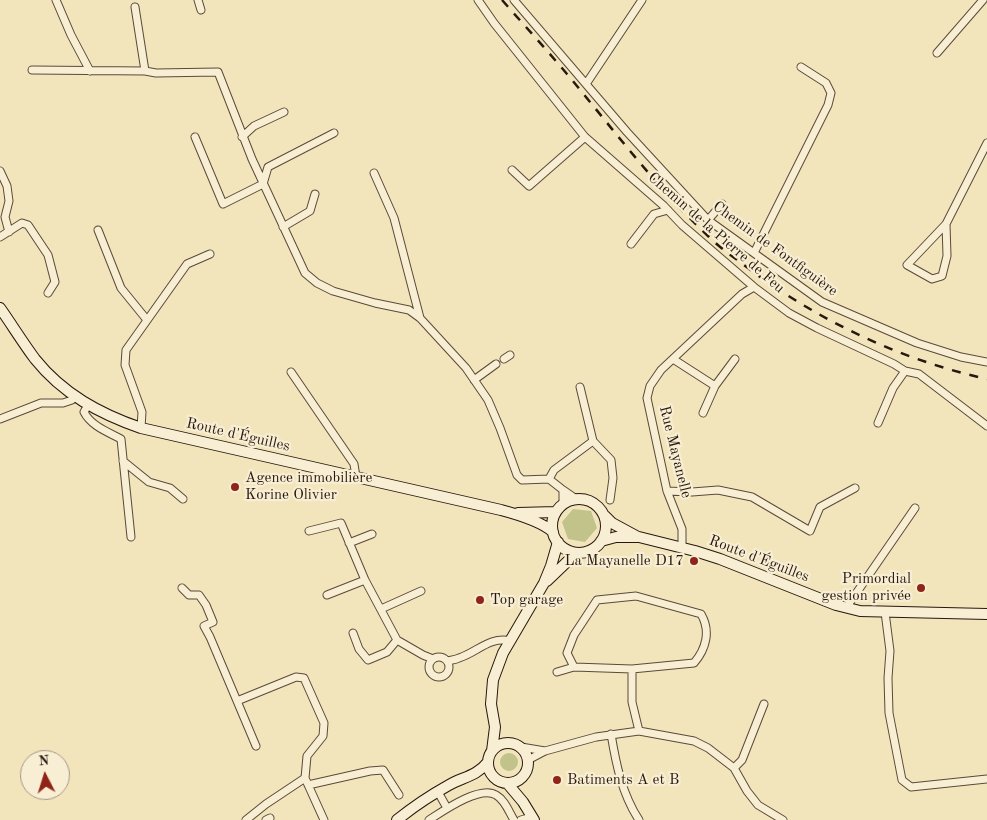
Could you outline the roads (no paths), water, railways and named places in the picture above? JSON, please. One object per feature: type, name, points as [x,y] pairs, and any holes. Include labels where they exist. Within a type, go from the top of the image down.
[{"type":"street","points":[[56,0],[71,35],[90,71]]},
{"type":"street","points":[[198,0],[201,10]]},
{"type":"street","name":"Chemin de la Pierre de Feu","points":[[478,0],[494,23],[585,137],[754,287],[789,313],[905,371],[919,374],[987,426]]},
{"type":"street","name":"Chemin de Fontfiguière","points":[[514,0],[627,132],[708,220],[822,302],[917,343],[961,357],[987,362]]},
{"type":"street","points":[[586,84],[642,0]]},
{"type":"street","points":[[936,53],[982,0]]},
{"type":"street","points":[[135,7],[145,71]]},
{"type":"street","points":[[754,253],[828,105],[831,93],[826,83],[801,67]]},
{"type":"street","points":[[32,70],[145,71],[156,73],[218,72],[242,137],[305,273],[317,283],[333,291],[375,304],[409,310],[420,318],[454,354],[474,380],[491,407],[517,475],[522,480],[549,479],[576,499],[590,501],[601,510],[606,529],[601,541],[591,550],[578,553],[571,558],[544,583]]},
{"type":"street","points":[[242,137],[254,126],[284,112]]},
{"type":"street","points":[[195,138],[223,204],[263,184],[268,167],[334,133]]},
{"type":"street","points":[[512,170],[529,186],[585,137]]},
{"type":"street","points":[[946,224],[948,256],[942,276],[932,279],[907,265],[946,224],[987,143]]},
{"type":"street","points":[[0,171],[7,186],[9,201],[5,217],[9,232]]},
{"type":"street","points":[[374,173],[394,218],[420,318]]},
{"type":"street","points":[[283,226],[310,211],[315,194]]},
{"type":"street","points":[[708,220],[722,204]]},
{"type":"street","points":[[631,244],[654,214],[668,210]]},
{"type":"street","points":[[0,237],[22,223],[28,225],[48,255],[56,282],[48,293]]},
{"type":"street","points":[[98,230],[120,288],[147,320]]},
{"type":"street","points":[[141,428],[142,412],[125,365],[126,350],[187,264],[210,254]]},
{"type":"street","name":"Rue Mayanelle","points":[[682,547],[682,529],[667,491],[647,398],[650,386],[661,370],[742,294],[754,287]]},
{"type":"street","name":"Route d'Éguilles","points":[[0,308],[36,359],[55,380],[74,396],[105,414],[141,428],[515,513],[553,532]]},
{"type":"street","points":[[673,359],[715,386]]},
{"type":"street","points":[[703,413],[715,386],[735,359]]},
{"type":"street","points":[[474,380],[496,364]]},
{"type":"street","points":[[878,422],[893,388],[905,371]]},
{"type":"street","points":[[292,372],[354,464],[356,477]]},
{"type":"street","points":[[580,387],[593,442],[611,460],[613,478],[610,500]]},
{"type":"street","points":[[0,419],[41,403],[63,403],[72,400],[74,396]]},
{"type":"street","points":[[88,405],[84,412],[87,418],[92,423],[120,439],[131,537]]},
{"type":"street","points":[[549,479],[554,470],[593,442]]},
{"type":"street","points":[[123,461],[149,482],[170,488],[183,499]]},
{"type":"street","points":[[667,491],[718,490],[752,497],[810,531],[820,508],[856,488]]},
{"type":"street","points":[[563,490],[560,508],[553,522],[553,532],[558,542],[570,551],[578,553]]},
{"type":"street","points":[[560,508],[576,499]]},
{"type":"street","name":"Route d'Éguilles","points":[[515,513],[560,508]]},
{"type":"street","points":[[846,608],[915,508]]},
{"type":"street","name":"Route d'Éguilles","points":[[604,516],[612,523],[639,537]]},
{"type":"street","points":[[309,531],[341,523],[365,580],[397,640],[432,659]]},
{"type":"street","points":[[349,543],[372,534]]},
{"type":"street","name":"Route d'Éguilles","points":[[601,541],[616,537],[639,537],[682,547],[720,559],[798,591],[860,611],[987,614]]},
{"type":"street","points":[[397,820],[450,784],[482,770],[488,762],[492,751],[495,727],[491,704],[493,680],[503,654],[544,583],[558,542]]},
{"type":"street","points":[[326,595],[365,580]]},
{"type":"street","points":[[182,588],[189,594],[199,595],[214,622],[204,626],[256,746]]},
{"type":"street","points":[[380,609],[421,591]]},
{"type":"street","points":[[557,672],[574,667],[632,669],[694,663],[700,656],[707,639],[706,622],[701,614],[636,596],[597,600],[574,635],[568,653],[574,667]]},
{"type":"street","points":[[885,612],[890,651],[888,678],[889,713],[902,780],[911,786],[987,779]]},
{"type":"street","points":[[353,633],[359,649],[368,660],[387,652],[397,640]]},
{"type":"street","points":[[429,669],[432,659],[438,657],[447,661],[459,658],[494,640],[510,642]]},
{"type":"street","points":[[423,655],[432,675],[438,677],[445,676],[459,658]]},
{"type":"street","points":[[447,661],[449,671]]},
{"type":"street","points":[[632,669],[632,702],[639,731]]},
{"type":"street","points":[[237,701],[296,677],[304,678],[324,723],[323,736],[307,756],[307,781],[324,820]]},
{"type":"street","points":[[734,768],[742,760],[764,704]]},
{"type":"street","points":[[495,727],[506,742]]},
{"type":"street","points":[[528,760],[545,751],[611,734],[639,731],[694,741],[708,748],[734,768],[747,791],[758,805],[783,820]]},
{"type":"street","points":[[611,734],[623,789],[639,820]]},
{"type":"street","points":[[492,751],[498,745],[506,742],[514,743],[526,752],[528,768],[524,776],[523,802]]},
{"type":"street","points":[[521,747],[545,751]]},
{"type":"street","points":[[488,762],[488,768],[496,779]]},
{"type":"street","points":[[246,820],[266,804],[307,781],[383,770],[400,795]]},
{"type":"street","points":[[475,774],[507,783],[516,782],[524,776]]},
{"type":"street","points":[[507,783],[523,802],[533,818],[521,820]]},
{"type":"street","points":[[438,792],[447,808]]},
{"type":"street","points":[[429,820],[447,808],[484,793],[495,794],[504,803],[514,820]]},
{"type":"railway","points":[[502,0],[567,74],[670,198],[724,250],[797,301],[857,334],[921,360],[987,379]]},
{"type":"place","name":"Agence immobilière Korine Olivier","points":[[235,487]]},
{"type":"place","name":"La Mayanelle D17","points":[[694,561]]},
{"type":"place","name":"Primordial gestion privée","points":[[921,588]]},
{"type":"place","name":"Top garage","points":[[480,600]]},
{"type":"place","name":"Batiments A et B","points":[[557,780]]}]
